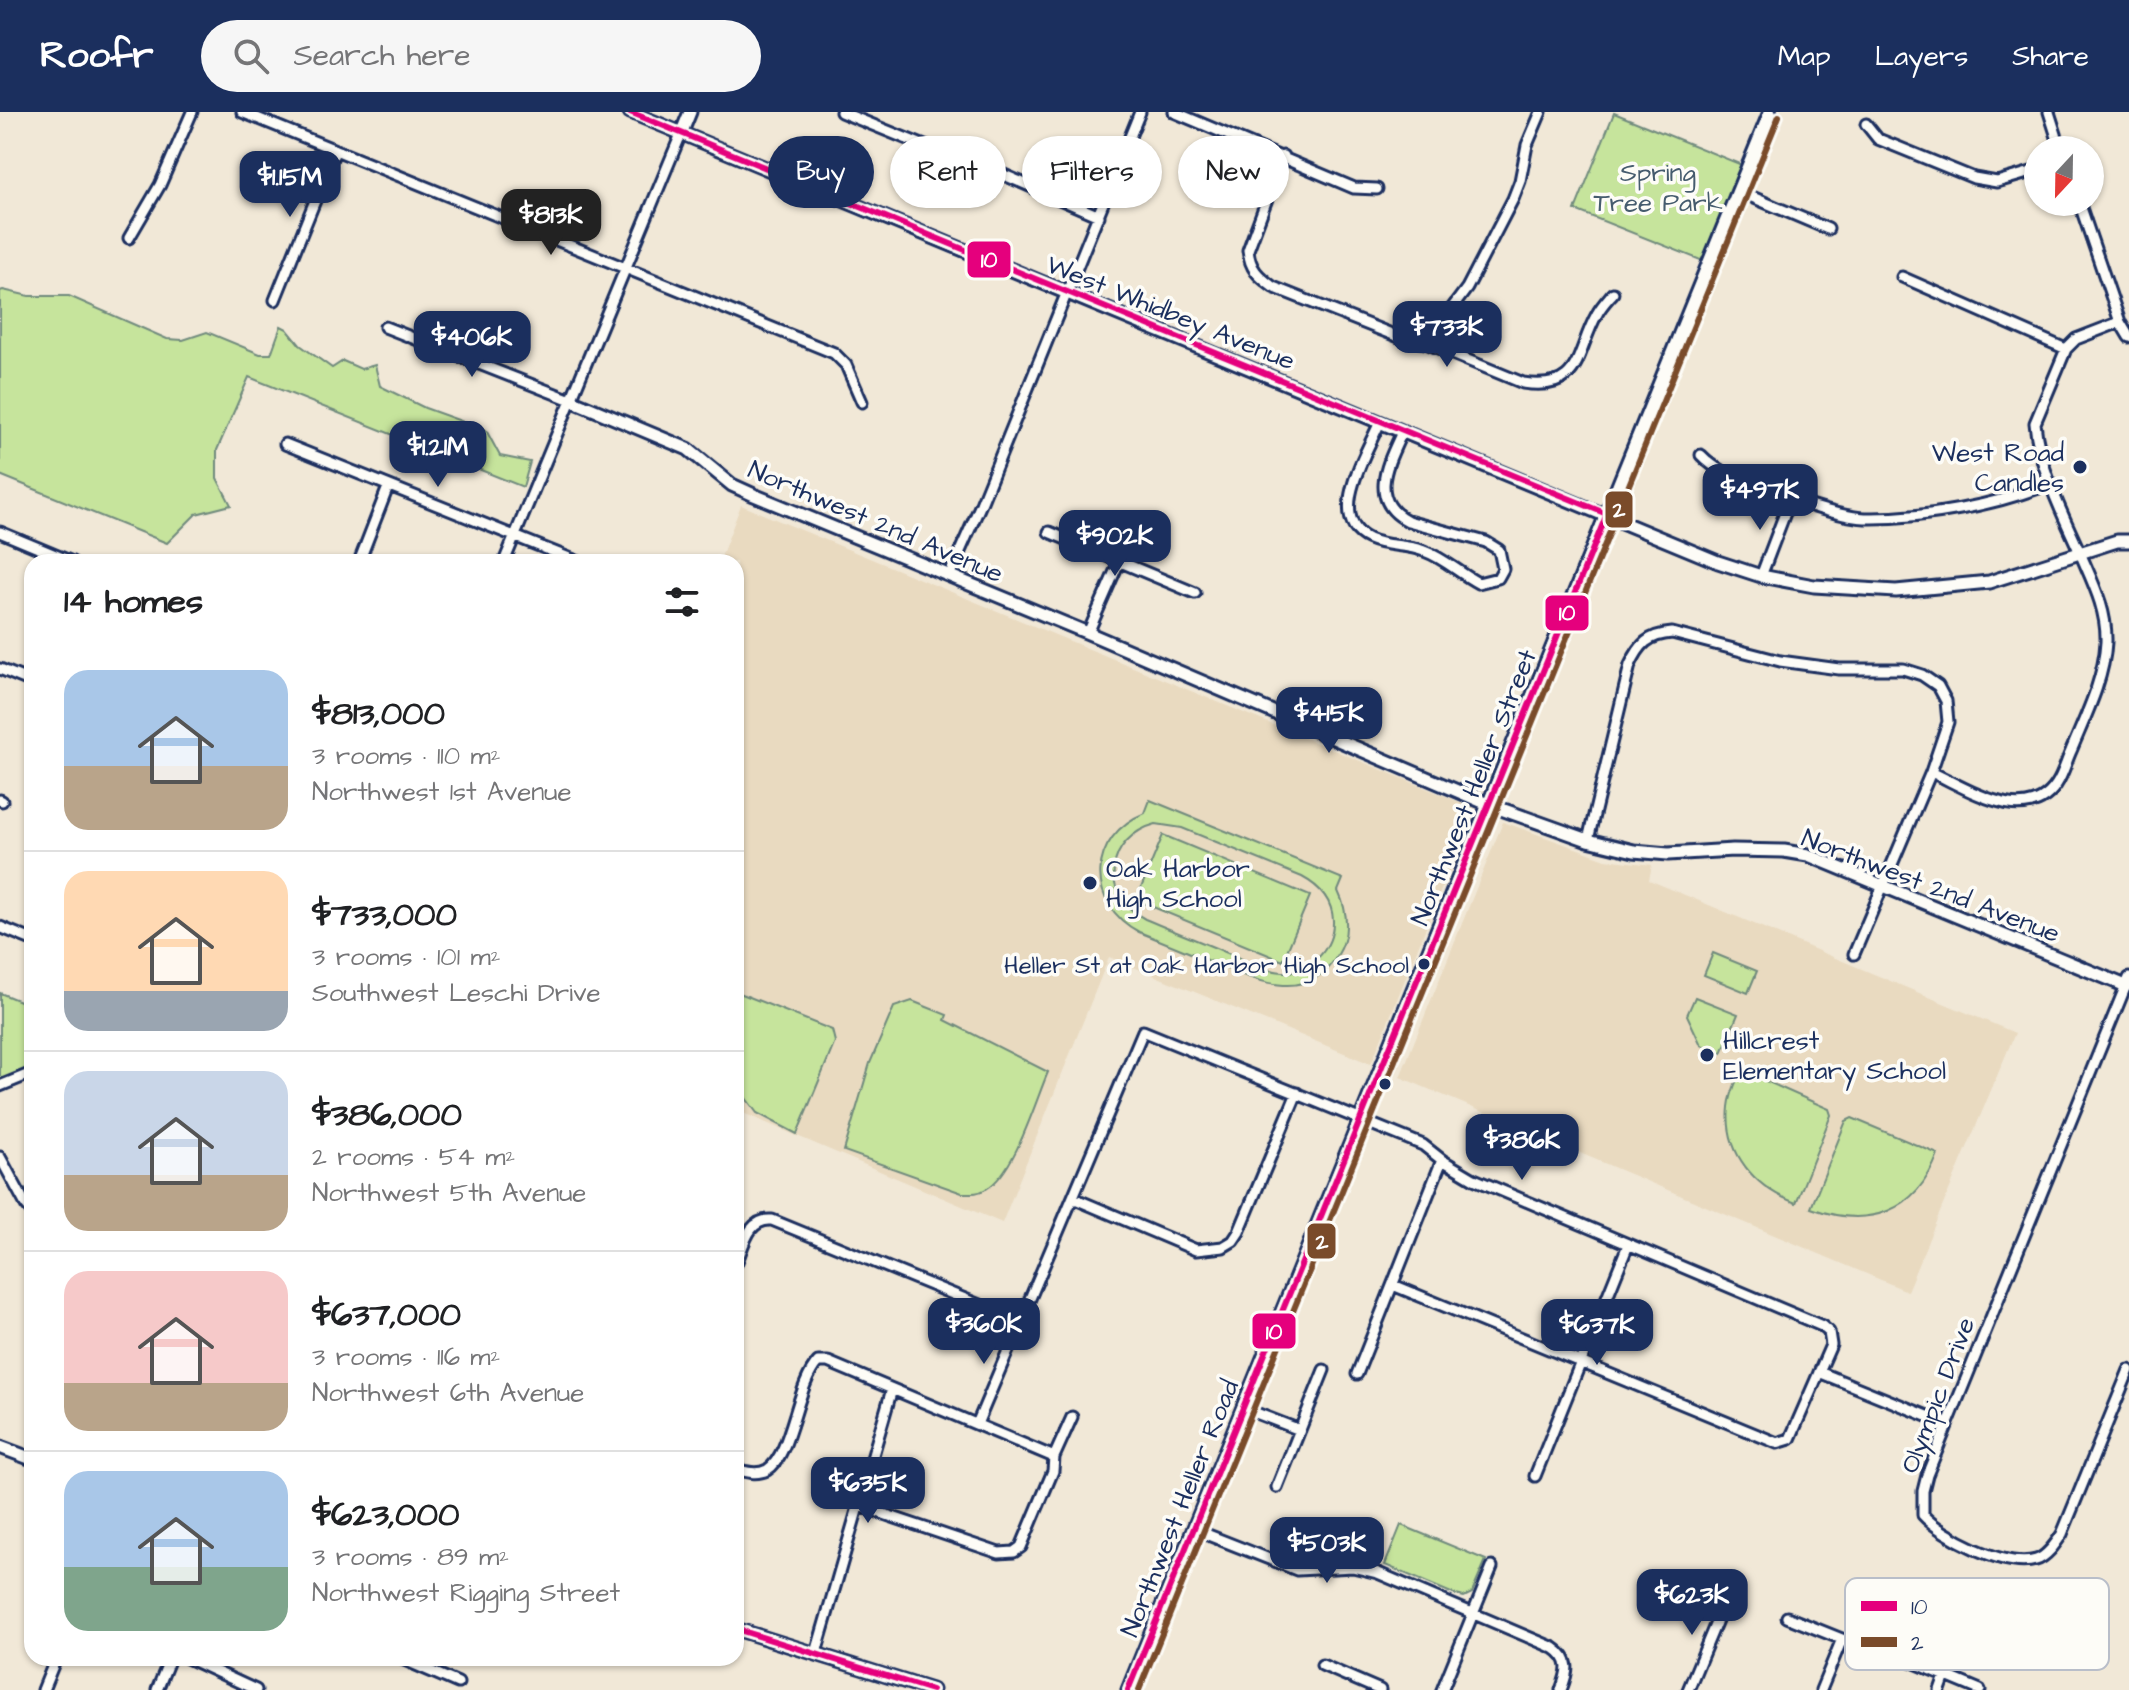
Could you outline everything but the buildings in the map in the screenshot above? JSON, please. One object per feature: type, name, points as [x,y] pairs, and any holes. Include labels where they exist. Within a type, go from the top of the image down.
[{"type":"street","points":[[129,238],[160,185],[192,112]]},
{"type":"street","points":[[242,112],[834,353],[846,365],[862,402]]},
{"type":"street","name":"West Whidbey Avenue","points":[[630,112],[1718,562],[1761,576],[1814,586],[1896,591],[1989,582],[2117,541],[2129,541]]},
{"type":"street","points":[[507,554],[690,112]]},
{"type":"street","points":[[841,112],[959,160],[988,168],[1099,216]]},
{"type":"street","points":[[949,576],[1140,112]]},
{"type":"street","points":[[1174,112],[1233,136]]},
{"type":"street","points":[[1426,343],[1467,288],[1513,199],[1527,145],[1541,112]]},
{"type":"street","name":"Northwest Heller Street","points":[[1270,1343],[1770,112]]},
{"type":"street","points":[[2049,112],[2057,136]]},
{"type":"street","points":[[1866,124],[1878,139],[1974,178],[1997,182],[2024,174]]},
{"type":"street","points":[[275,300],[335,151]]},
{"type":"street","points":[[1289,159],[1354,188],[1377,189]]},
{"type":"street","points":[[1738,191],[1828,229]]},
{"type":"street","points":[[1262,208],[1250,239],[1249,263],[1256,275],[1273,287],[1389,334],[1426,343],[1523,383],[1548,385],[1572,372],[1597,313],[1613,293]]},
{"type":"street","points":[[2084,216],[2120,322],[2129,337]]},
{"type":"street","points":[[1902,277],[2066,349]]},
{"type":"street","points":[[1931,772],[2008,806],[2026,805],[2041,799],[2058,783],[2091,702],[2102,669],[2106,641],[2101,601],[2052,483],[2036,436],[2035,423],[2066,349],[2076,339],[2120,322]]},
{"type":"street","name":"Northwest 2nd Avenue","points":[[385,327],[688,449],[740,489],[1088,633],[1490,805],[1588,840],[1634,851],[1668,854],[1784,851],[1808,855],[1882,888],[2128,984]]},
{"type":"street","points":[[1380,422],[1348,499],[1352,522],[1359,534],[1383,544],[1409,546],[1424,551],[1478,583],[1498,578],[1503,569],[1499,550],[1486,542],[1408,521],[1398,516],[1386,501],[1385,472],[1402,432]]},
{"type":"street","points":[[285,444],[559,554]]},
{"type":"street","points":[[1701,455],[1715,470],[1790,500],[1863,518],[1970,507],[2014,498],[2052,483]]},
{"type":"street","points":[[362,554],[388,487]]},
{"type":"street","points":[[1761,576],[1790,500]]},
{"type":"street","points":[[0,532],[53,554]]},
{"type":"street","points":[[1049,532],[1195,593]]},
{"type":"street","points":[[1088,633],[1119,562]]},
{"type":"street","points":[[1588,840],[1630,665],[1640,646],[1656,634],[1672,633],[1780,661],[1839,669],[1903,669],[1922,675],[1938,686],[1946,701],[1948,722],[1931,772],[1854,954]]},
{"type":"street","points":[[0,669],[24,679]]},
{"type":"street","points":[[0,927],[24,937]]},
{"type":"street","name":"Olympic Drive","points":[[2128,984],[1927,1475],[1923,1515],[1943,1533],[1964,1544],[2013,1561],[2039,1560],[2062,1534],[2129,1370]]},
{"type":"street","points":[[977,1424],[1143,1031],[1423,1145],[1474,1179],[1825,1328],[1831,1345],[1790,1439],[1777,1443],[1393,1285]]},
{"type":"street","points":[[0,1086],[24,1076]]},
{"type":"street","points":[[1073,1198],[1196,1250],[1223,1247],[1233,1241],[1239,1232],[1297,1093]]},
{"type":"street","points":[[0,1157],[24,1201]]},
{"type":"street","points":[[1357,1374],[1442,1160]]},
{"type":"street","points":[[744,1245],[752,1226],[758,1221],[772,1220],[1021,1322]]},
{"type":"street","points":[[1535,1476],[1628,1245]]},
{"type":"street","name":"Northwest Heller Road","points":[[1128,1690],[1270,1343]]},
{"type":"street","points":[[744,1471],[764,1472],[778,1459],[809,1376],[818,1362],[828,1362],[1054,1457]]},
{"type":"street","points":[[1277,1487],[1324,1370]]},
{"type":"street","points":[[1819,1372],[1947,1424]]},
{"type":"street","points":[[816,1653],[892,1389]]},
{"type":"street","points":[[1243,1408],[1300,1430]]},
{"type":"street","points":[[857,1505],[999,1553],[1014,1552],[1021,1547],[1027,1534],[1053,1471],[1054,1457],[1072,1417]]},
{"type":"street","points":[[0,1447],[24,1456]]},
{"type":"street","points":[[1193,1529],[1297,1570],[1353,1567],[1378,1573],[1473,1613],[1559,1651],[1568,1670],[1561,1690]]},
{"type":"street","points":[[1442,1690],[1492,1567]]},
{"type":"street","points":[[1688,1690],[1727,1596]]},
{"type":"street","points":[[1787,1617],[1845,1640]]},
{"type":"street","points":[[744,1631],[932,1690]]},
{"type":"street","points":[[1821,1690],[1842,1639]]},
{"type":"street","points":[[1322,1665],[1380,1690]]},
{"type":"street","points":[[43,1690],[53,1666]]},
{"type":"street","points":[[157,1690],[167,1666]]},
{"type":"street","points":[[204,1666],[251,1689]]},
{"type":"street","points":[[419,1666],[458,1683]]},
{"type":"street","points":[[1931,1670],[1980,1690]]},
{"type":"street","points":[[1940,1690],[1945,1676]]},
{"type":"shaded area","name":"Oak Harbor High School","points":[[741,505],[1474,808],[1371,1064],[1109,957],[1002,1223],[744,1113],[744,554],[722,554]]},
{"type":"shaded area","name":"Hillcrest Elementary School","points":[[1503,822],[1606,859],[1652,865],[1649,880],[2015,1033],[1907,1291],[1400,1077]]},
{"type":"green space","name":"Spring Tree Park","points":[[1614,113],[1742,165],[1703,261],[1575,210]]},
{"type":"green space","points":[[0,291],[29,296],[69,296],[167,339],[183,340],[207,332],[260,354],[271,354],[281,326],[300,345],[332,368],[343,361],[361,369],[375,365],[380,386],[425,408],[486,430],[500,456],[530,462],[523,487],[249,377],[217,450],[217,478],[231,505],[196,514],[167,543],[0,475]]},
{"type":"green space","points":[[1150,800],[1343,879],[1338,891],[1346,916],[1346,932],[1337,956],[1310,981],[1279,985],[1230,970],[1139,932],[1121,920],[1109,905],[1102,888],[1100,871],[1104,853],[1112,837],[1145,813]],"holes":[[[1156,824],[1182,828],[1302,877],[1319,889],[1330,906],[1333,920],[1330,940],[1319,957],[1293,971],[1270,970],[1145,919],[1130,909],[1120,896],[1115,882],[1114,867],[1118,853],[1139,831]]]},
{"type":"green space","points":[[1163,835],[1310,896],[1283,961],[1136,900]]},
{"type":"green space","points":[[1713,953],[1757,971],[1748,993],[1704,975]]},
{"type":"green space","points":[[0,993],[24,1003],[24,1076],[0,1086]]},
{"type":"green space","points":[[744,995],[832,1030],[835,1042],[797,1134],[757,1113],[744,1096]]},
{"type":"green space","points":[[1695,997],[1738,1014],[1722,1053],[1701,1045],[1687,1015]]},
{"type":"green space","points":[[912,1001],[947,1015],[945,1020],[1048,1072],[1015,1153],[996,1181],[980,1192],[962,1193],[844,1151],[870,1063],[894,1007]]},
{"type":"green space","points":[[1741,1070],[1829,1109],[1831,1115],[1796,1203],[1755,1178],[1737,1154],[1729,1124],[1729,1107]]},
{"type":"green space","points":[[1852,1118],[1938,1154],[1917,1190],[1888,1211],[1852,1217],[1811,1208],[1846,1121]]},
{"type":"green space","points":[[1401,1525],[1486,1560],[1472,1593],[1464,1597],[1456,1595],[1385,1565]]},
{"type":"transit line","name":"10","points":[[630,112],[1607,514],[1128,1690]]},
{"type":"transit line","name":"2","points":[[1139,1690],[1779,116]]},
{"type":"transit line","name":"10","points":[[744,1631],[932,1690]]},
{"type":"place","name":"West Road Candles","points":[[2080,467]]},
{"type":"place","name":"Oak Harbor High School","points":[[1090,883]]},
{"type":"place","name":"Heller St at Oak Harbor High School","points":[[1424,964]]},
{"type":"place","name":"Hillcrest Elementary School","points":[[1707,1055]]}]
